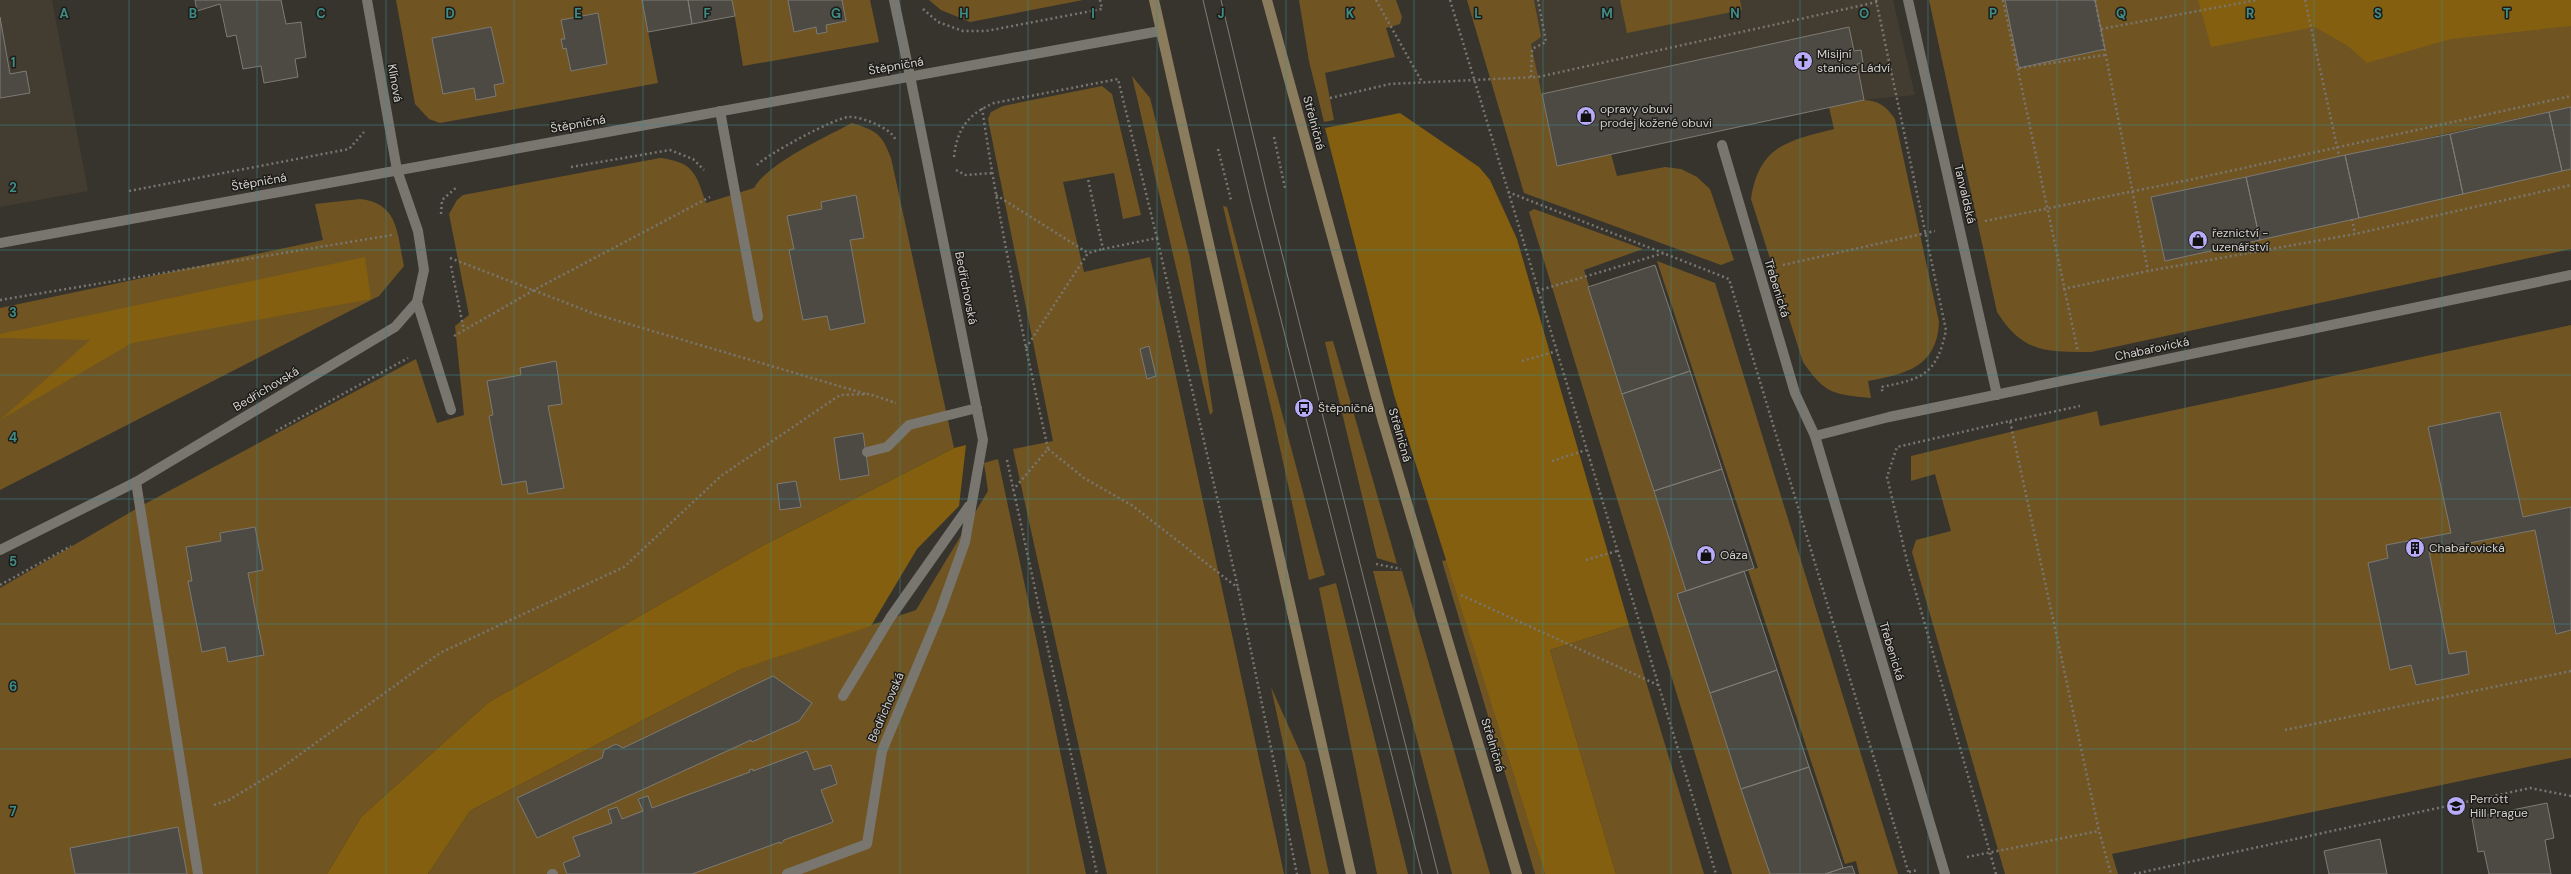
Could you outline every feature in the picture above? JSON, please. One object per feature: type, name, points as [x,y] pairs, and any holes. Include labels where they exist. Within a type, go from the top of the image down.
[{"type":"main road","points":[[1154,0],[1351,874]]},
{"type":"main road","name":"Střelničná","points":[[1268,0],[1383,422],[1517,874]]},
{"type":"street","name":"Klínová","points":[[367,0],[397,170]]},
{"type":"street","name":"Bedřichovská","points":[[787,874],[866,844],[882,751],[940,612],[965,542],[983,440],[894,0]]},
{"type":"street","name":"Tanvaldská","points":[[1908,0],[1996,395]]},
{"type":"street","name":"Štěpničná","points":[[0,243],[1160,31]]},
{"type":"street","points":[[720,111],[758,317]]},
{"type":"street","name":"Třebenická","points":[[1722,145],[1794,392],[1815,436],[1944,869]]},
{"type":"street","name":"Bedřichovská","points":[[0,550],[136,482],[395,327],[417,302],[424,270],[418,231],[397,170]]},
{"type":"street","name":"Chabařovická","points":[[1996,395],[2571,275]]},
{"type":"street","points":[[417,302],[451,410]]},
{"type":"street","points":[[1815,436],[1889,417],[1996,395]]},
{"type":"street","points":[[867,452],[887,447],[909,425],[938,416],[977,408]]},
{"type":"street","points":[[136,482],[198,874]]},
{"type":"street","name":"Bedřichovská","points":[[843,696],[890,618],[971,504]]},
{"type":"path","points":[[921,4],[938,22],[963,31],[986,31],[1102,9],[1100,0]]},
{"type":"path","points":[[1376,0],[1422,82]]},
{"type":"path","points":[[1450,0],[1537,291],[1557,351],[1716,874]]},
{"type":"path","points":[[1531,77],[1532,49],[1546,42],[1538,0]]},
{"type":"path","points":[[2003,0],[2048,207],[2063,289],[2080,359]]},
{"type":"path","points":[[2095,0],[2102,29],[2105,55],[2148,271]]},
{"type":"path","points":[[2102,29],[2257,0]]},
{"type":"path","points":[[2305,0],[2339,156]]},
{"type":"path","points":[[1330,98],[1390,84],[1531,77],[1876,1],[1946,330],[1942,349],[1931,369],[1913,381],[1881,387],[1897,447],[1887,477],[1908,565],[1996,874]]},
{"type":"path","points":[[2019,68],[2105,55]]},
{"type":"path","points":[[953,162],[955,144],[968,118],[982,108],[994,103],[1118,79],[1157,238],[1238,588],[1296,874]]},
{"type":"path","points":[[1983,221],[2133,191],[2571,96]]},
{"type":"path","points":[[982,108],[996,195],[1026,349],[1048,449],[1084,478],[1133,506],[1238,588]]},
{"type":"path","points":[[753,168],[758,163],[821,128],[849,117],[876,123],[894,136],[896,142]]},
{"type":"path","points":[[124,192],[350,149],[366,128]]},
{"type":"path","points":[[1274,137],[1285,188]]},
{"type":"path","points":[[1218,149],[1231,200]]},
{"type":"path","points":[[569,167],[670,150],[693,159],[706,175]]},
{"type":"path","points":[[952,168],[965,175],[992,173]]},
{"type":"path","points":[[1088,179],[1103,250]]},
{"type":"path","points":[[2063,289],[2148,271],[2355,234],[2571,185]]},
{"type":"path","points":[[442,200],[460,186]]},
{"type":"path","points":[[1507,192],[1729,279],[1909,873],[1944,869],[1989,851],[2099,831]]},
{"type":"path","points":[[272,433],[396,363],[431,347],[714,194]]},
{"type":"path","points":[[996,195],[1088,253],[1157,238]]},
{"type":"path","points":[[2352,219],[2355,234]]},
{"type":"path","points":[[1776,267],[1939,231]]},
{"type":"path","points":[[0,300],[393,235],[395,242]]},
{"type":"path","points":[[1026,349],[1088,253]]},
{"type":"path","points":[[1537,291],[1665,253]]},
{"type":"path","points":[[450,258],[595,314],[869,394],[938,416]]},
{"type":"path","points":[[1522,361],[1557,351]]},
{"type":"path","points":[[189,814],[229,800],[277,771],[440,653],[624,567],[720,476],[840,395],[869,394]]},
{"type":"path","points":[[1897,447],[2010,421],[2099,831],[2111,874]]},
{"type":"path","points":[[1048,449],[1013,490],[1097,874]]},
{"type":"path","points":[[1552,461],[1586,450]]},
{"type":"path","points":[[0,585],[74,544]]},
{"type":"path","points":[[1586,560],[1617,551]]},
{"type":"path","points":[[1376,564],[1428,574],[1458,594],[1658,685]]},
{"type":"path","points":[[2285,730],[2571,671]]},
{"type":"path","points":[[2134,874],[2530,788],[2571,796]]},
{"type":"shaded area","points":[[0,0],[52,0],[88,191],[0,207]]},
{"type":"shaded area","points":[[396,0],[642,0],[658,83],[440,123],[429,119],[415,104]],"holes":[[[598,13],[607,64],[571,71],[566,48],[563,49],[562,40],[565,39],[562,20]],[[491,27],[504,83],[494,85],[496,96],[476,100],[474,88],[443,94],[432,38]]]},
{"type":"shaded area","points":[[732,0],[788,0],[794,31],[816,27],[818,34],[827,32],[826,25],[842,0],[870,0],[879,42],[743,66]]},
{"type":"shaded area","points":[[929,0],[1083,0],[970,22],[941,10]]},
{"type":"shaded area","points":[[1299,0],[1396,0],[1402,17],[1400,24],[1386,28],[1395,57],[1325,73],[1334,120],[1324,122],[1309,61]]},
{"type":"shaded area","points":[[1467,0],[1893,0],[1915,95],[1864,100],[1557,166],[1524,193]]},
{"type":"shaded area","points":[[1467,0],[1534,0],[1541,37],[1531,44],[1557,166],[1611,154],[1617,176],[1665,167],[1681,169],[1697,177],[1710,189],[1734,260],[1721,265],[1524,193]]},
{"type":"shaded area","points":[[1620,0],[1740,0],[1742,10],[1627,33]]},
{"type":"shaded area","points":[[1929,0],[2005,0],[2020,68],[2105,49],[2095,0],[2571,0],[2571,107],[2151,197],[2165,261],[2571,169],[2571,249],[2091,352],[2061,352],[2048,350],[2026,343],[2016,336],[1997,312]]},
{"type":"shaded area","points":[[2198,0],[2571,0],[2571,26],[2451,39],[2367,63],[2348,46],[2315,27],[2211,47]]},
{"type":"shaded area","points":[[1132,76],[1150,98],[1190,258],[1213,412],[1210,415]]},
{"type":"shaded area","points":[[1102,86],[1112,94],[1141,215],[1123,219],[1114,173],[1063,182],[1084,272],[1150,257],[1284,874],[1107,874],[1013,449],[1053,441],[988,119],[991,112],[1003,106]],"holes":[[[1149,347],[1156,376],[1147,379]]]},
{"type":"shaded area","points":[[1864,100],[1882,105],[1895,119],[1939,322],[1937,337],[1926,359],[1907,371],[1868,381],[1871,398],[1839,394],[1831,391],[1818,381],[1803,362],[1751,199],[1755,181],[1761,167],[1768,157],[1789,142],[1834,129],[1829,107]]},
{"type":"shaded area","points":[[1400,113],[1479,167],[1490,180],[1517,239],[1629,625],[1550,650],[1616,874],[1545,874],[1394,395],[1325,128]]},
{"type":"shaded area","points":[[852,123],[867,128],[878,134],[885,144],[891,158],[954,448],[762,546],[489,702],[361,817],[327,874],[187,874],[178,827],[70,848],[75,874],[0,874],[0,588],[141,506],[416,359],[437,423],[464,415],[455,326],[469,315],[449,214],[457,200],[463,195],[660,158],[671,160],[687,166],[696,177],[706,203],[754,188],[761,179],[784,160],[798,151]],"holes":[[[856,195],[864,238],[850,240],[865,323],[830,330],[827,316],[803,320],[789,250],[794,249],[788,216],[822,209],[821,202]],[[556,361],[562,404],[548,406],[564,488],[528,494],[526,481],[502,485],[489,416],[493,415],[487,381],[521,375]],[[863,433],[869,475],[841,480],[834,438]],[[796,481],[801,507],[780,510],[777,484]],[[255,527],[263,570],[248,573],[263,655],[225,647],[202,652],[188,582],[192,581],[186,547],[221,541],[220,533]]]},
{"type":"shaded area","points":[[360,199],[373,202],[382,207],[389,214],[394,222],[400,243],[404,266],[379,296],[0,490],[0,308],[323,240],[315,204]]},
{"type":"shaded area","points":[[1223,206],[1227,207],[1325,575],[1309,580],[1274,421]]},
{"type":"shaded area","points":[[1534,209],[1643,249],[1584,270],[1686,591],[1678,595],[1770,874],[1732,874],[1529,212]]},
{"type":"shaded area","points":[[365,257],[371,299],[132,343],[0,420],[90,340],[0,338],[0,334]]},
{"type":"shaded area","points":[[1657,261],[1715,283],[1898,874],[1859,874],[1856,861],[1845,864],[1748,570],[1758,568]]},
{"type":"shaded area","points":[[2571,325],[2571,507],[2523,517],[2500,412],[2429,427],[2451,533],[2386,545],[2388,558],[2368,563],[2390,669],[2411,665],[2416,685],[2469,674],[2466,651],[2449,654],[2429,551],[2535,530],[2555,633],[2571,630],[2571,758],[2112,854],[2118,874],[2005,874],[1912,552],[1916,540],[1951,531],[1935,474],[1911,481],[1911,456],[2097,411],[2100,426]]},
{"type":"shaded area","points":[[1333,341],[1397,564],[1377,558],[1325,342]]},
{"type":"shaded area","points":[[966,445],[959,506],[917,549],[871,626],[739,670],[470,811],[428,874],[327,874],[361,817],[489,702],[762,546],[954,448]]},
{"type":"shaded area","points":[[998,459],[1086,874],[428,874],[470,811],[739,670],[916,610],[988,491],[984,463]]},
{"type":"shaded area","points":[[1447,560],[1545,874],[1535,874],[1442,561]]},
{"type":"shaded area","points":[[1373,571],[1402,571],[1490,874],[1452,874]]},
{"type":"shaded area","points":[[1336,583],[1408,874],[1377,874],[1319,588]]},
{"type":"shaded area","points":[[1629,625],[1704,874],[1616,874],[1550,650]]},
{"type":"shaded area","points":[[1271,687],[1305,763],[1329,874],[1311,874]]},
{"type":"building","points":[[195,0],[281,0],[286,24],[301,22],[306,57],[295,59],[298,77],[264,83],[261,66],[243,69],[236,35],[227,37],[220,4],[197,11]]},
{"type":"building","points":[[642,0],[688,0],[692,24],[648,32]]},
{"type":"building","points":[[688,0],[732,0],[735,16],[692,24]]},
{"type":"building","points":[[788,0],[842,0],[846,21],[826,25],[827,32],[817,34],[816,27],[794,32]]},
{"type":"building","points":[[2005,0],[2095,0],[2105,49],[2019,68]]},
{"type":"building","points":[[598,13],[607,64],[571,71],[566,48],[563,49],[561,39],[565,39],[561,20]]},
{"type":"building","points":[[0,17],[10,74],[26,71],[30,93],[0,98]]},
{"type":"building","points":[[491,27],[504,83],[494,85],[496,96],[476,100],[474,88],[443,94],[432,38]]},
{"type":"building","points":[[1849,27],[1854,51],[1861,50],[1863,63],[1857,64],[1864,100],[1557,166],[1542,94]]},
{"type":"building","points":[[2571,107],[2571,169],[2562,171],[2549,112]]},
{"type":"building","points":[[2549,112],[2562,171],[2463,194],[2450,134]]},
{"type":"building","points":[[2450,134],[2463,194],[2359,218],[2345,155]]},
{"type":"building","points":[[2345,155],[2359,218],[2260,240],[2246,177]]},
{"type":"building","points":[[2246,177],[2260,240],[2165,261],[2151,197]]},
{"type":"building","points":[[856,195],[864,238],[850,240],[865,323],[830,330],[827,316],[803,320],[789,250],[794,249],[787,216],[822,209],[821,202]]},
{"type":"building","points":[[1655,265],[1690,371],[1622,394],[1588,287]]},
{"type":"building","points":[[1149,346],[1156,376],[1147,379],[1140,349]]},
{"type":"building","points":[[556,361],[562,404],[548,406],[564,488],[528,494],[526,481],[502,485],[489,416],[493,415],[487,381],[521,375],[520,368]]},
{"type":"building","points":[[1690,371],[1722,469],[1654,491],[1622,394]]},
{"type":"building","name":"Chabařovická","points":[[2500,412],[2523,517],[2571,507],[2571,630],[2556,634],[2535,530],[2429,551],[2449,654],[2466,651],[2469,674],[2416,685],[2411,665],[2390,670],[2368,563],[2388,558],[2386,545],[2451,533],[2428,427]]},
{"type":"building","points":[[863,433],[869,475],[840,480],[834,438]]},
{"type":"building","points":[[1722,469],[1754,568],[1686,591],[1654,491]]},
{"type":"building","points":[[796,481],[801,507],[780,510],[777,484]]},
{"type":"building","points":[[255,527],[263,570],[248,573],[264,655],[228,662],[225,647],[202,652],[188,581],[192,581],[186,547],[221,541],[220,533]]},
{"type":"building","points":[[1744,571],[1777,670],[1710,693],[1677,594]]},
{"type":"building","points":[[1777,670],[1809,767],[1741,789],[1710,693]]},
{"type":"building","points":[[773,676],[812,703],[799,721],[752,742],[751,740],[537,838],[517,798],[602,758],[604,750],[616,744],[623,748]]},
{"type":"building","points":[[807,751],[814,770],[831,765],[837,784],[821,790],[833,822],[784,840],[781,844],[780,842],[692,874],[567,874],[563,863],[580,856],[573,837],[612,823],[608,810],[617,807],[622,819],[643,811],[638,799],[648,796],[652,808],[750,772],[749,770],[753,769],[753,771]]},
{"type":"building","points":[[1809,767],[1843,868],[1825,874],[1770,874],[1741,789]]},
{"type":"building","points":[[2547,803],[2554,838],[2545,840],[2551,874],[2489,874],[2484,851],[2478,852],[2472,818]]},
{"type":"building","points":[[178,827],[187,874],[75,874],[70,848]]},
{"type":"building","points":[[2380,839],[2387,874],[2329,874],[2324,851]]},
{"type":"building","points":[[1852,866],[1855,874],[1825,874],[1843,868]]},
{"type":"tram line","points":[[1203,0],[1251,202],[1422,874]]},
{"type":"tram line","points":[[1221,0],[1269,202],[1438,874]]},
{"type":"place","name":"Misijní stanice Ládví","points":[[1803,61]]},
{"type":"place","name":"opravy obuvi prodej kožené obuvi","points":[[1586,116]]},
{"type":"place","name":"řeznictví - uzenářství","points":[[2198,240]]},
{"type":"place","name":"Štěpničná","points":[[1304,408]]},
{"type":"place","name":"Chabařovická","points":[[2415,548]]},
{"type":"place","name":"Oáza","points":[[1706,555]]},
{"type":"place","name":"Perrott Hill Prague","points":[[2456,806]]}]
